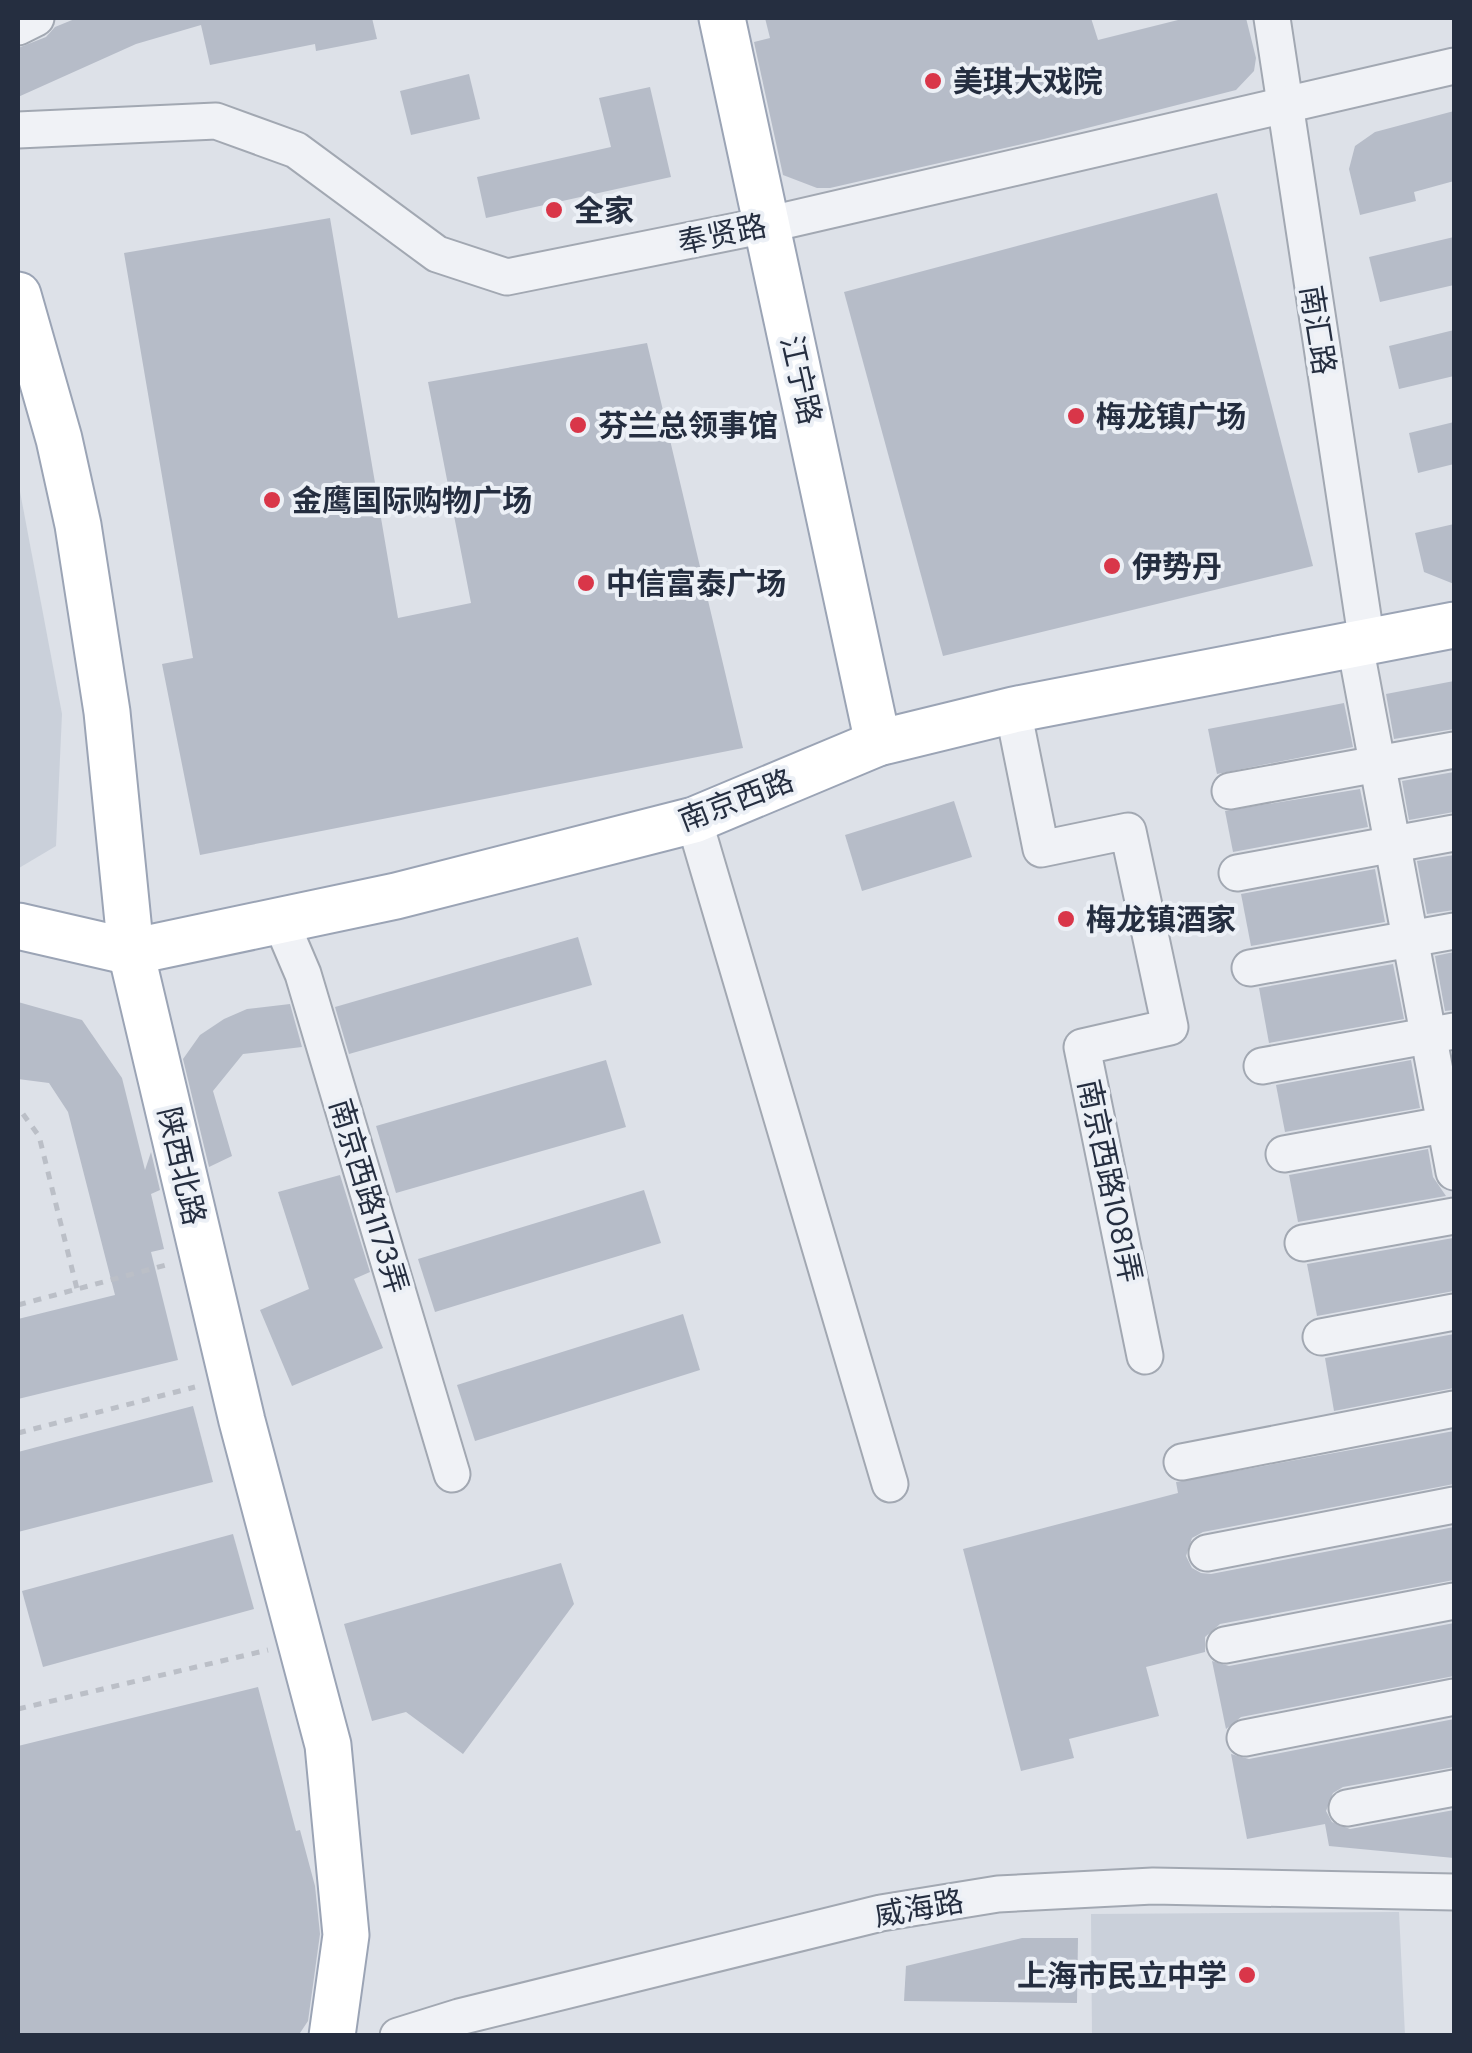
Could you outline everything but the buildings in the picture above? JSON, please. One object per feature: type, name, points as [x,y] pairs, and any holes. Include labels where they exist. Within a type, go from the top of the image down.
[{"type":"main road","name":"江宁路","points":[[722,18],[878,743]]},
{"type":"main road","name":"陕西北路","points":[[18,295],[59,439],[78,525],[107,712],[132,952],[232,1378],[328,1745],[346,1935],[332,2036]]},
{"type":"main road","name":"南京西路","points":[[18,926],[132,952],[396,896],[694,820],[878,743],[1013,710],[1454,626]]},
{"type":"street","points":[[18,27],[36,18]]},
{"type":"street","name":"南汇路","points":[[1272,18],[1377,765],[1410,939],[1441,1033],[1454,1172]]},
{"type":"street","name":"奉贤路","points":[[18,130],[216,121],[296,150],[437,254],[507,278],[766,226],[1454,66]]},
{"type":"street","name":"南京西路1081弄","points":[[1013,710],[1041,850],[1128,832],[1170,1027],[1082,1047],[1145,1356]]},
{"type":"street","points":[[1230,791],[1454,750]]},
{"type":"street","points":[[694,820],[890,1484]]},
{"type":"street","points":[[1237,873],[1454,833]]},
{"type":"street","name":"南京西路1173弄","points":[[280,920],[302,974],[452,1474]]},
{"type":"street","points":[[1250,968],[1454,931]]},
{"type":"street","points":[[1262,1066],[1441,1033]]},
{"type":"street","points":[[1284,1154],[1450,1124]]},
{"type":"street","points":[[1303,1244],[1454,1216]]},
{"type":"street","points":[[1321,1337],[1454,1312]]},
{"type":"street","points":[[1182,1462],[1454,1409]]},
{"type":"street","points":[[1207,1553],[1454,1505]]},
{"type":"street","points":[[1225,1645],[1454,1601]]},
{"type":"street","points":[[1245,1738],[1454,1698]]},
{"type":"street","points":[[1348,1808],[1454,1788]]},
{"type":"street","name":"威海路","points":[[398,2036],[459,2017],[881,1913],[998,1894],[1153,1886],[1454,1892]]},
{"type":"path","points":[[23,1114],[39,1136],[77,1289]]},
{"type":"path","points":[[18,1305],[203,1255]]},
{"type":"path","points":[[18,1433],[232,1378]]},
{"type":"path","points":[[18,1710],[301,1642]]},
{"type":"shaded area","points":[[18,481],[62,714],[56,846],[19,868]]},
{"type":"shaded area","name":"上海市民立中学","points":[[1399,1912],[1405,2035],[1092,2035],[1091,1914]]},
{"type":"place","name":"美琪大戏院","points":[[933,81]]},
{"type":"place","name":"全家","points":[[554,210]]},
{"type":"place","name":"梅龙镇广场","points":[[1076,416]]},
{"type":"place","name":"芬兰总领事馆","points":[[578,425]]},
{"type":"place","name":"金鹰国际购物广场","points":[[272,500]]},
{"type":"place","name":"伊势丹","points":[[1112,566]]},
{"type":"place","name":"中信富泰广场","points":[[586,583]]},
{"type":"place","name":"梅龙镇酒家","points":[[1066,919]]},
{"type":"place","name":"上海市民立中学","points":[[1247,1975]]}]
